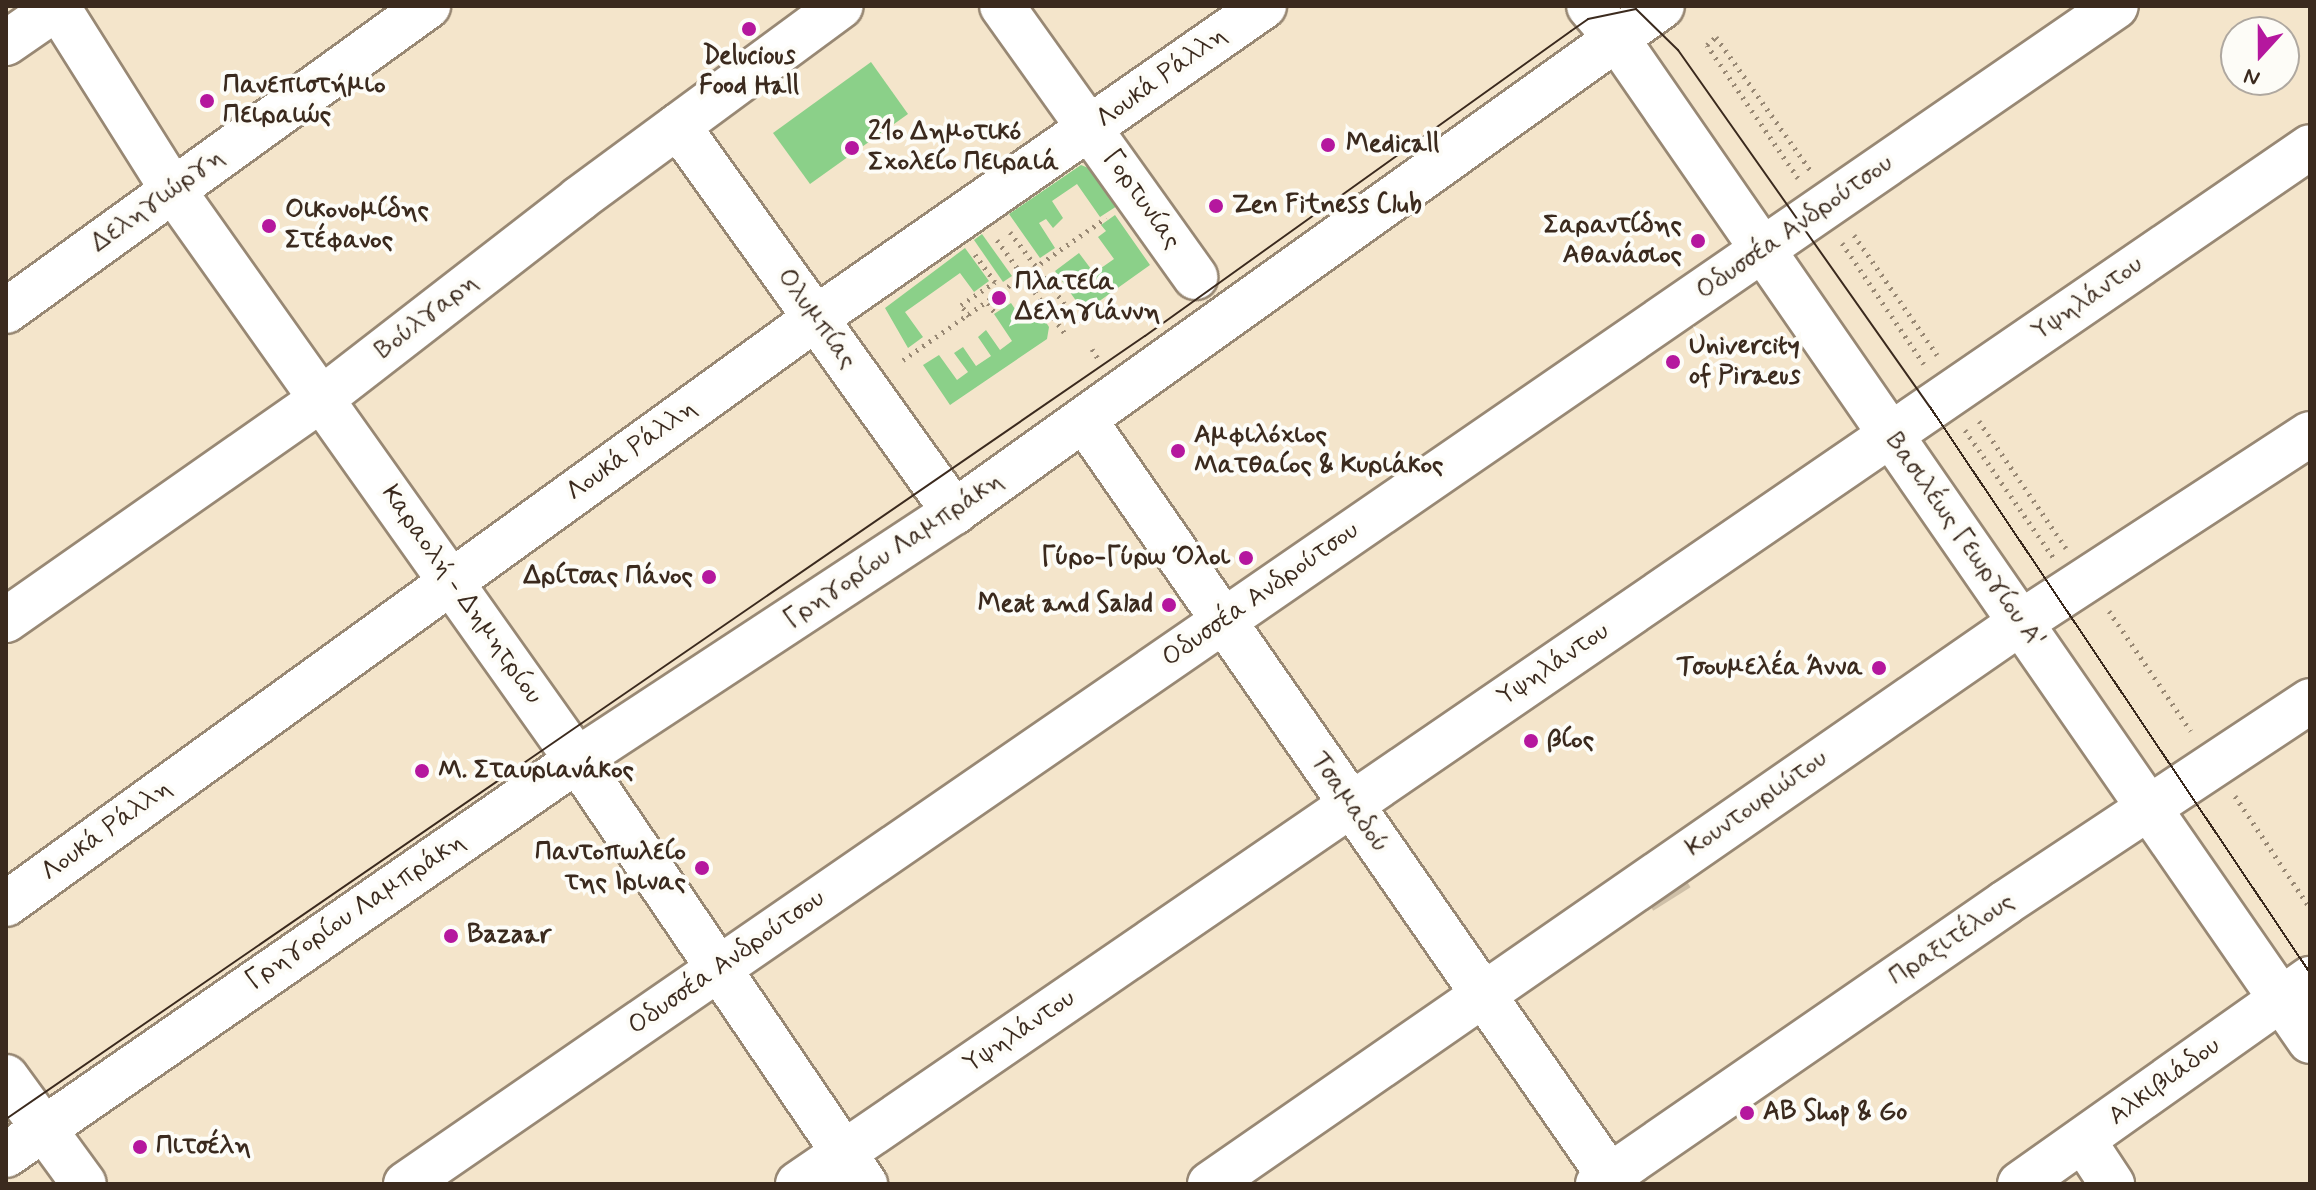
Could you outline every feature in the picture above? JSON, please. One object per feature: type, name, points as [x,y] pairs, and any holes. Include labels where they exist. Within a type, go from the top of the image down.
[{"type":"street","name":"Γορτυνίας","points":[[1002,6],[1195,277]]},
{"type":"street","name":"Λουκά Ράλλη","points":[[6,904],[816,318],[1264,6]]},
{"type":"street","name":"Βασιλέως Γεωργίου Α'","points":[[1589,6],[1617,39],[2148,808],[2296,989],[2310,1041]]},
{"type":"street","name":"Γρηγορίου Λαμπράκη","points":[[6,1155],[105,1112],[113,1078],[577,760],[954,512],[1662,6]]},
{"type":"street","name":"Οδυσσέα Ανδρούτσου","points":[[406,1184],[2116,6]]},
{"type":"street","points":[[6,43],[57,7]]},
{"type":"street","name":"Καραολή - Δημητρίου","points":[[57,7],[173,190],[324,397],[577,760],[855,1168]]},
{"type":"street","name":"Δεληγιώργη","points":[[6,311],[422,8]]},
{"type":"street","name":"Βούλγαρη","points":[[6,620],[324,397],[678,126],[814,14]]},
{"type":"street","name":"Ολυμπίας","points":[[678,126],[954,512]]},
{"type":"street","name":"Υψηλάντου","points":[[798,1184],[855,1168],[1350,805],[2310,147]]},
{"type":"street","name":"Τσαμαδού","points":[[1085,421],[1607,1181]]},
{"type":"street","name":"Κουντουριώτου","points":[[1210,1184],[1481,995],[1660,882],[2020,623],[2310,434]]},
{"type":"street","name":"Πραξιτέλους","points":[[1607,1181],[2148,808],[2310,701]]},
{"type":"street","name":"Αλκιβιάδου","points":[[2020,1184],[2296,989]]},
{"type":"street","points":[[6,1077],[84,1184]]},
{"type":"street","points":[[2083,1140],[2112,1184]]},
{"type":"path","points":[[1801,183],[1707,45],[1716,37],[1815,176]]},
{"type":"path","points":[[903,360],[1100,222]]},
{"type":"path","points":[[1845,222],[1938,357]]},
{"type":"path","points":[[953,224],[995,282],[961,305],[969,316]]},
{"type":"path","points":[[1835,233],[1924,364]]},
{"type":"path","points":[[1016,239],[1081,326]]},
{"type":"path","points":[[1003,248],[1066,335]]},
{"type":"path","points":[[988,303],[995,313]]},
{"type":"path","points":[[1977,419],[2069,554]]},
{"type":"path","points":[[1962,425],[2055,560]]},
{"type":"path","points":[[2104,604],[2194,735]]},
{"type":"path","points":[[2233,792],[2310,908]]},
{"type":"green space","points":[[871,62],[908,114],[810,184],[773,133]]},
{"type":"green space","points":[[1081,165],[1091,169],[1117,206],[1100,217],[1077,184],[1052,201],[1063,218],[1053,228],[1046,219],[1039,223],[1055,248],[1040,258],[1009,214]]},
{"type":"green space","points":[[1115,215],[1150,265],[1084,312],[1055,271],[1079,253],[1094,273],[1114,259],[1098,237],[1106,231],[1101,225]]},
{"type":"green space","points":[[982,234],[1012,276],[1003,282],[974,240]]},
{"type":"green space","points":[[965,248],[989,281],[974,292],[960,273],[905,312],[923,337],[908,348],[885,308]]},
{"type":"green space","points":[[1011,303],[1019,315],[1034,304],[1049,327],[1047,339],[950,405],[923,365],[939,355],[957,380],[968,372],[954,353],[963,347],[976,366],[991,356],[978,337],[986,330],[1000,350],[1012,341],[994,314]]},
{"type":"tunnel","points":[[1665,888],[1672,899]]},
{"type":"tram line","points":[[6,1119],[1145,336],[1588,19],[1636,9],[1678,50],[1930,407],[2310,973]]},
{"type":"place","name":"Delucious Food Hall","points":[[749,29]]},
{"type":"place","name":"Πανεπιστήμιο Πειραιώς","points":[[207,101]]},
{"type":"place","name":"Medicall","points":[[1328,145]]},
{"type":"place","name":"21ο Δημοτικό Σχολείο Πειραιά","points":[[852,148]]},
{"type":"place","name":"Zen Fitness Club","points":[[1216,206]]},
{"type":"place","name":"Οικονομίδης Στέφανος","points":[[269,226]]},
{"type":"place","name":"Σαραντίδης Αθανάσιος","points":[[1698,241]]},
{"type":"place","name":"Πλατεία Δεληγιάννη","points":[[999,298]]},
{"type":"place","name":"Univercity of Piraeus","points":[[1673,362]]},
{"type":"place","name":"Αμφιλόχιος Ματθαίος & Κυριάκος","points":[[1178,451]]},
{"type":"place","name":"Γύρο-Γύρω Όλοι","points":[[1246,558]]},
{"type":"place","name":"Δρίτσας Πάνος","points":[[709,577]]},
{"type":"place","name":"Meat and Salad","points":[[1169,605]]},
{"type":"place","name":"Τσουμελέα Άννα","points":[[1879,668]]},
{"type":"place","name":"βίος","points":[[1531,741]]},
{"type":"place","name":"Μ. Σταυριανάκος","points":[[422,771]]},
{"type":"place","name":"Παντοπωλείο της Ιρινας","points":[[702,868]]},
{"type":"place","name":"Bazaar","points":[[451,936]]},
{"type":"place","name":"AB Shop & Go","points":[[1747,1113]]},
{"type":"place","name":"Πιτσέλη","points":[[140,1147]]}]
